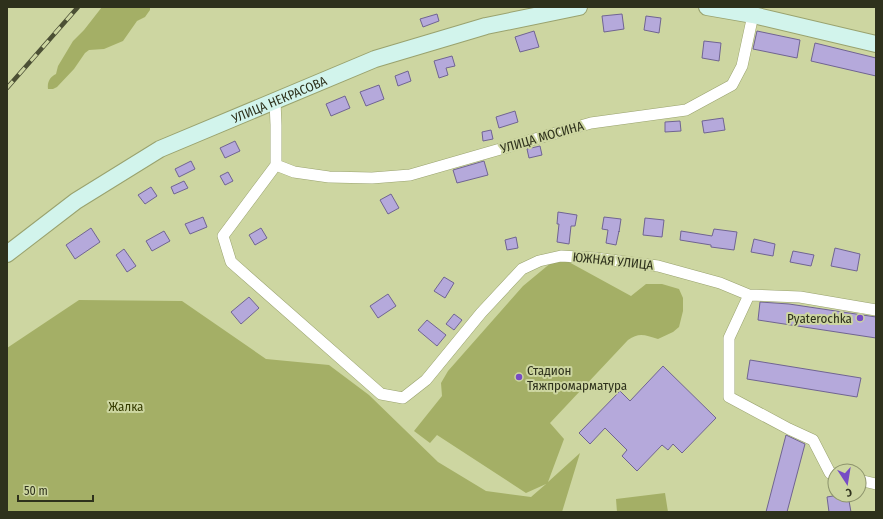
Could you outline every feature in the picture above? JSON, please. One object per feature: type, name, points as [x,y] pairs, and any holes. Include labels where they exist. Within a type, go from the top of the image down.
[{"type":"main road","name":"УЛИЦА НЕКРАСОВА","points":[[7,254],[76,201],[160,149],[375,59],[486,26],[579,7]]},
{"type":"main road","points":[[707,7],[754,15],[876,44]]},
{"type":"street","name":"УЛИЦА МОСИНА","points":[[276,165],[294,172],[329,177],[372,178],[410,175],[591,123],[686,110],[732,85],[742,66],[754,15]]},
{"type":"street","points":[[275,101],[276,165]]},
{"type":"street","name":"ЮЖНАЯ УЛИЦА","points":[[276,165],[223,236],[230,262],[381,394],[403,398],[426,380],[481,313],[522,269],[538,261],[561,256],[595,258],[658,266],[720,283],[749,295],[800,297],[876,310]]},
{"type":"street","points":[[749,295],[729,338],[729,397],[813,440],[827,467]]},
{"type":"green space","points":[[102,7],[150,7],[150,10],[145,17],[137,21],[123,41],[104,49],[89,50],[57,87],[48,89],[49,80],[56,74],[58,66],[73,41],[84,30]]},
{"type":"green space","name":"Жалка","points":[[567,261],[631,296],[646,284],[662,284],[679,289],[683,298],[683,311],[679,327],[673,332],[658,339],[639,335],[628,340],[550,423],[564,439],[548,482],[580,453],[562,512],[7,512],[7,348],[79,300],[182,301],[266,359],[329,365],[369,395],[438,462],[486,491],[531,497],[546,484],[526,493],[437,435],[430,443],[414,431],[442,396],[441,383],[448,371],[523,286],[552,262]]},
{"type":"green space","points":[[665,493],[668,512],[617,512],[616,499]]},
{"type":"building","points":[[437,14],[439,21],[423,27],[420,19]]},
{"type":"building","points":[[622,14],[624,29],[604,32],[602,16]]},
{"type":"building","points":[[646,16],[661,18],[659,33],[644,30]]},
{"type":"building","points":[[534,31],[539,47],[520,52],[515,37]]},
{"type":"building","points":[[757,31],[800,40],[797,58],[753,49]]},
{"type":"building","points":[[704,41],[721,43],[719,61],[702,58]]},
{"type":"building","points":[[815,43],[876,58],[876,76],[811,61]]},
{"type":"building","points":[[452,56],[455,66],[446,68],[448,75],[439,78],[434,61]]},
{"type":"building","points":[[408,71],[411,81],[398,86],[395,76]]},
{"type":"building","points":[[379,85],[384,99],[366,106],[360,92]]},
{"type":"building","points":[[345,96],[350,108],[331,116],[326,104]]},
{"type":"building","points":[[515,111],[518,122],[499,128],[496,117]]},
{"type":"building","points":[[723,118],[725,130],[704,133],[702,121]]},
{"type":"building","points":[[680,121],[681,131],[665,132],[665,122]]},
{"type":"building","points":[[491,130],[493,139],[483,141],[482,132]]},
{"type":"building","points":[[235,141],[240,151],[225,158],[220,148]]},
{"type":"building","points":[[540,146],[542,155],[529,158],[527,149]]},
{"type":"building","points":[[191,161],[195,169],[179,177],[175,169]]},
{"type":"building","points":[[484,161],[488,175],[457,183],[453,170]]},
{"type":"building","points":[[228,172],[233,181],[225,185],[220,176]]},
{"type":"building","points":[[184,181],[188,188],[174,194],[171,187]]},
{"type":"building","points":[[151,187],[157,196],[145,204],[138,195]]},
{"type":"building","points":[[391,194],[399,208],[388,214],[380,200]]},
{"type":"building","points":[[558,212],[577,215],[575,226],[571,226],[569,244],[557,242],[559,224],[557,224]]},
{"type":"building","points":[[203,217],[207,227],[190,234],[185,224]]},
{"type":"building","points":[[604,217],[621,219],[616,245],[606,243],[608,230],[602,229]]},
{"type":"building","points":[[645,218],[664,220],[662,237],[643,235]]},
{"type":"building","points":[[91,228],[100,242],[75,259],[66,245]]},
{"type":"building","points":[[261,228],[267,238],[255,245],[249,235]]},
{"type":"building","points":[[714,229],[737,232],[734,250],[711,247],[711,245],[680,240],[681,231],[712,236]]},
{"type":"building","points":[[164,231],[170,241],[152,251],[146,241]]},
{"type":"building","points":[[516,237],[518,248],[507,250],[505,240]]},
{"type":"building","points":[[754,239],[775,244],[773,256],[751,252]]},
{"type":"building","points":[[835,248],[860,254],[857,271],[831,266]]},
{"type":"building","points":[[124,249],[136,266],[127,272],[116,255]]},
{"type":"building","points":[[793,251],[814,255],[811,266],[790,262]]},
{"type":"building","points":[[444,277],[454,283],[445,298],[434,291]]},
{"type":"building","points":[[388,294],[396,306],[378,318],[370,306]]},
{"type":"building","points":[[249,297],[259,308],[241,324],[231,312]]},
{"type":"building","points":[[760,302],[789,304],[876,317],[876,338],[758,320]]},
{"type":"building","points":[[454,314],[462,320],[454,330],[446,324]]},
{"type":"building","points":[[427,320],[446,335],[437,346],[418,330]]},
{"type":"building","points":[[750,360],[861,378],[857,397],[747,379]]},
{"type":"building","points":[[663,366],[716,418],[682,453],[673,444],[668,450],[662,445],[637,471],[622,456],[627,450],[605,428],[590,444],[579,433],[620,391],[630,401]]},
{"type":"building","points":[[786,435],[805,444],[787,512],[766,512]]},
{"type":"building","points":[[828,503],[849,503],[851,512],[829,512]]},
{"type":"railway","points":[[7,88],[78,7]]},
{"type":"place","name":"Pyaterochka","points":[[860,318]]},
{"type":"place","name":"Стадион Тяжпромарматура","points":[[519,377]]}]
